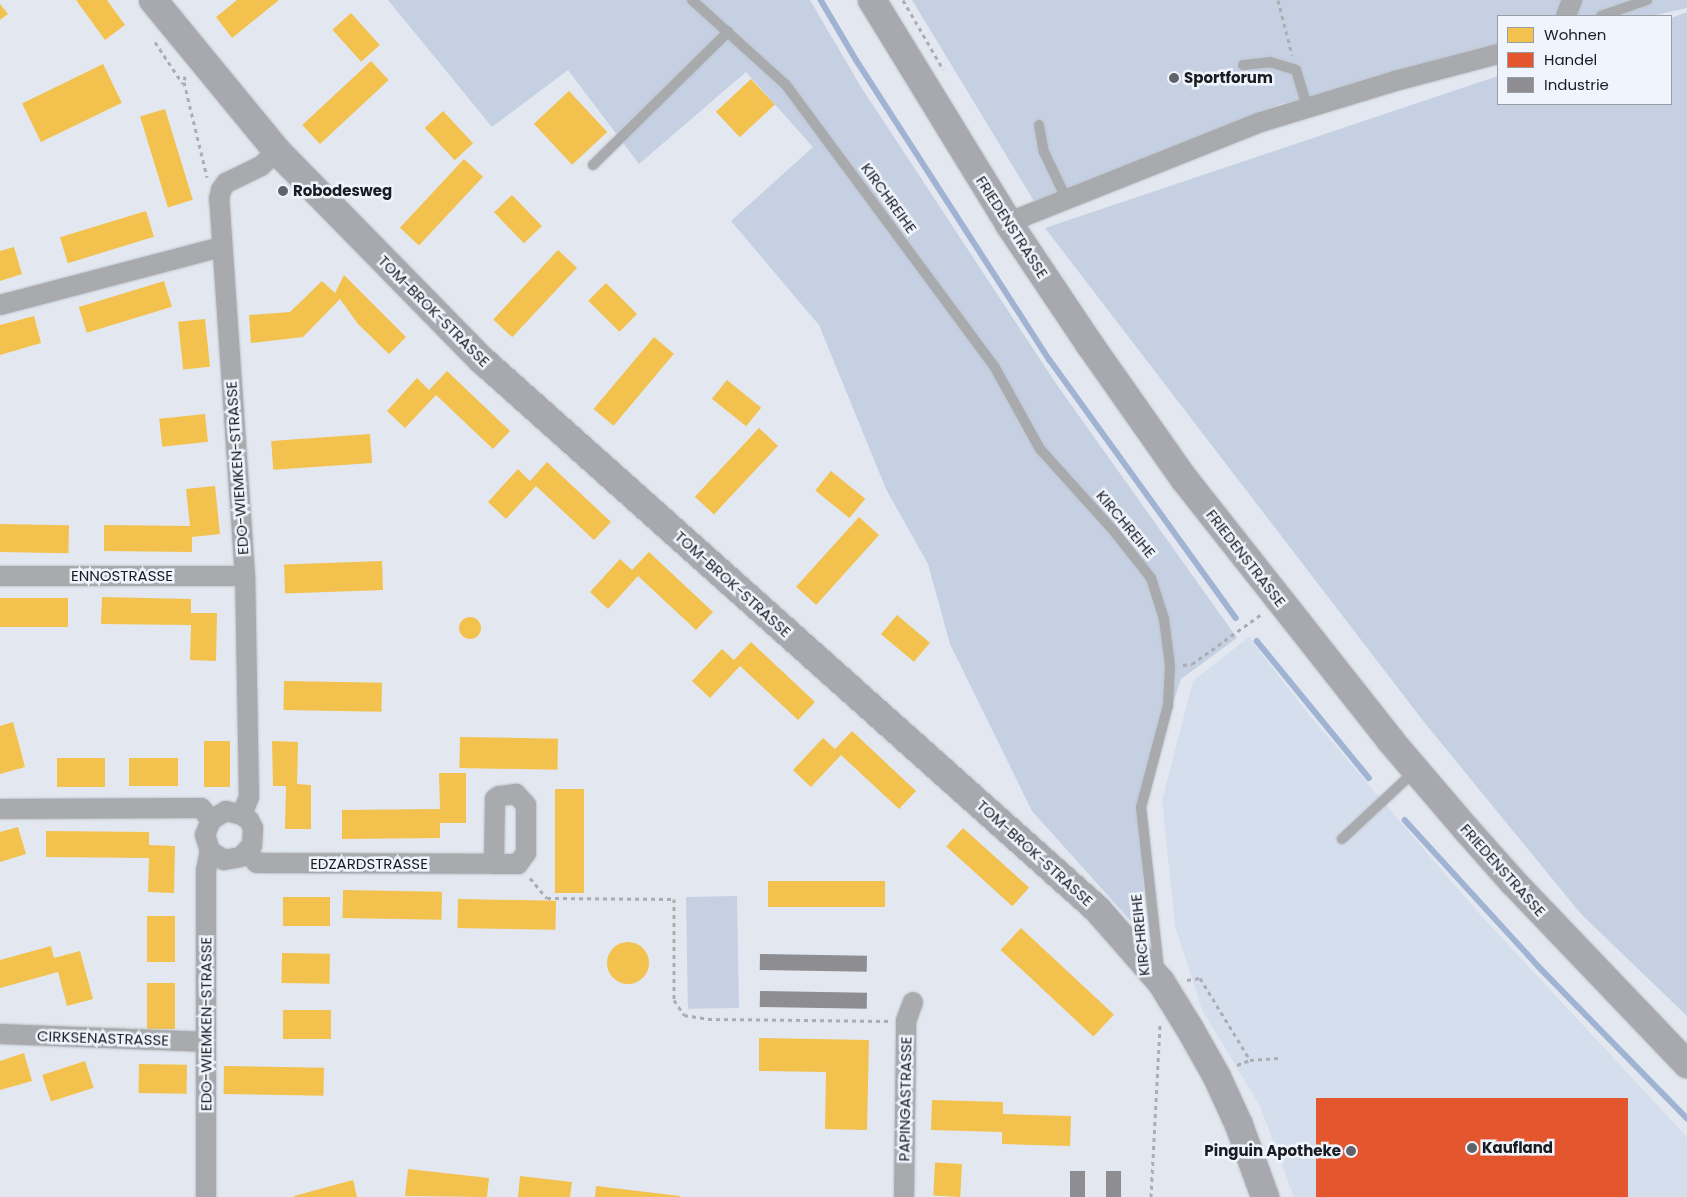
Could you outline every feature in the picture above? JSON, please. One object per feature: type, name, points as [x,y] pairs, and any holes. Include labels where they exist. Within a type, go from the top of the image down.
[{"type":"street","name":"TOM-BROK-STRASSE","points":[[152,0],[235,107],[483,362],[1097,909],[1161,982],[1217,1077],[1239,1125],[1265,1197]]},
{"type":"street","name":"FRIEDENSTRASSE","points":[[872,0],[1009,224],[1090,345],[1185,480],[1371,717],[1416,770],[1513,882],[1687,1064]]},
{"type":"street","points":[[1567,15],[1572,0]]},
{"type":"street","points":[[1009,224],[1022,217],[1261,122],[1306,107],[1497,54]]},
{"type":"street","points":[[219,199],[221,190],[226,183],[260,166],[277,151]]},
{"type":"street","name":"EDO-WIEMKEN-STRASSE","points":[[219,199],[244,576],[250,797],[242,815]]},
{"type":"street","points":[[0,305],[221,247]]},
{"type":"street","name":"ENNOSTRASSE","points":[[0,576],[244,576]]},
{"type":"street","points":[[494,864],[494,799],[499,796],[516,794],[526,805],[526,853],[518,864]]},
{"type":"street","points":[[0,809],[200,808],[211,820],[226,812],[242,815],[253,828],[252,845],[248,852],[233,860],[224,860],[210,851]]},
{"type":"street","name":"EDO-WIEMKEN-STRASSE","points":[[206,1197],[206,871],[210,851],[205,835],[211,820]]},
{"type":"street","name":"EDZARDSTRASSE","points":[[248,852],[257,863],[518,864]]},
{"type":"street","name":"PAPINGASTRASSE","points":[[904,1197],[906,1022],[913,1002]]},
{"type":"street","name":"CIRKSENASTRASSE","points":[[0,1034],[206,1042]]},
{"type":"lane","name":"KIRCHREIHE","points":[[692,0],[786,85],[994,366],[1040,449],[1113,530],[1151,578],[1164,619],[1170,666],[1168,705],[1141,807],[1161,982]]},
{"type":"lane","points":[[1604,15],[1646,0]]},
{"type":"lane","points":[[593,166],[728,32]]},
{"type":"lane","points":[[1243,65],[1270,62],[1296,70],[1306,107]]},
{"type":"lane","points":[[1039,125],[1044,152],[1067,200]]},
{"type":"lane","points":[[1342,839],[1416,770]]},
{"type":"path","points":[[1278,0],[1296,70]]},
{"type":"path","points":[[187,44],[184,82],[207,176],[219,199]]},
{"type":"path","points":[[1170,666],[1192,664],[1262,613]]},
{"type":"path","points":[[518,864],[547,898],[674,899],[674,1000],[684,1015],[708,1019],[906,1022]]},
{"type":"path","points":[[1161,982],[1200,978],[1250,1060]]},
{"type":"path","points":[[1152,1197],[1160,1020]]},
{"type":"path","points":[[1240,1064],[1250,1060],[1278,1058]]},
{"type":"shaded area","points":[[388,0],[810,0],[861,87],[1057,385],[1237,638],[1181,679],[1138,808],[1147,939],[1032,811],[950,644],[928,564],[886,489],[819,325],[731,221],[813,147],[746,72],[639,164],[568,70],[492,127]]},
{"type":"shaded area","name":"Sportforum","points":[[912,0],[1687,0],[1687,8],[1656,15],[1497,15],[1497,53],[1280,104],[1034,201]]},
{"type":"shaded area","points":[[1687,12],[1687,1016],[1581,914],[1424,722],[1045,228],[1497,76],[1497,105],[1672,105],[1672,18]]},
{"type":"shaded area","name":"Kaufland","points":[[1249,637],[1309,715],[1476,910],[1687,1137],[1687,1197],[1294,1197],[1260,1106],[1202,1010],[1175,926],[1162,800],[1193,681]]},
{"type":"shaded area","points":[[737,896],[739,1008],[688,1009],[686,897]]},
{"type":"building: Wohnen","points":[[76,0],[107,0],[125,25],[105,40]]},
{"type":"building: Wohnen","points":[[237,0],[279,0],[232,38],[216,17]]},
{"type":"building: Wohnen","points":[[0,4],[8,14],[0,20]]},
{"type":"building: Wohnen","points":[[351,13],[380,45],[361,62],[332,30]]},
{"type":"building: Wohnen","points":[[371,61],[389,80],[320,144],[302,125]]},
{"type":"building: Wohnen","points":[[103,64],[122,103],[41,142],[22,103]]},
{"type":"building: Wohnen","points":[[751,79],[775,105],[740,137],[716,112]]},
{"type":"building: Wohnen","points":[[569,91],[607,132],[572,165],[534,124]]},
{"type":"building: Wohnen","points":[[165,109],[193,200],[168,207],[140,117]]},
{"type":"building: Wohnen","points":[[443,111],[473,143],[455,160],[425,128]]},
{"type":"building: Wohnen","points":[[464,159],[483,177],[419,245],[400,228]]},
{"type":"building: Wohnen","points":[[512,195],[542,226],[524,243],[494,212]]},
{"type":"building: Wohnen","points":[[146,211],[154,237],[68,263],[60,237]]},
{"type":"building: Wohnen","points":[[14,247],[22,274],[0,281],[0,251]]},
{"type":"building: Wohnen","points":[[558,250],[577,268],[512,337],[493,319]]},
{"type":"building: Wohnen","points":[[344,275],[406,337],[389,354],[358,324],[340,299],[303,337],[251,343],[249,315],[290,312],[322,281],[335,293]]},
{"type":"building: Wohnen","points":[[164,281],[172,307],[87,333],[79,307]]},
{"type":"building: Wohnen","points":[[606,283],[637,314],[619,332],[588,301]]},
{"type":"building: Wohnen","points":[[34,316],[41,343],[0,355],[0,325]]},
{"type":"building: Wohnen","points":[[205,319],[210,367],[183,370],[178,322]]},
{"type":"building: Wohnen","points":[[654,337],[674,354],[613,426],[594,409]]},
{"type":"building: Wohnen","points":[[447,371],[510,431],[493,449],[436,395],[405,428],[387,411],[417,378],[429,390]]},
{"type":"building: Wohnen","points":[[727,380],[761,408],[746,426],[712,399]]},
{"type":"building: Wohnen","points":[[205,414],[208,442],[162,447],[159,419]]},
{"type":"building: Wohnen","points":[[759,428],[778,446],[714,514],[695,497]]},
{"type":"building: Wohnen","points":[[370,434],[372,463],[273,470],[271,441]]},
{"type":"building: Wohnen","points":[[547,462],[611,522],[594,540],[536,486],[506,519],[488,502],[518,469],[530,481]]},
{"type":"building: Wohnen","points":[[831,471],[865,499],[849,518],[815,490]]},
{"type":"building: Wohnen","points":[[215,486],[220,534],[192,537],[192,552],[104,551],[104,525],[190,526],[186,489]]},
{"type":"building: Wohnen","points":[[859,517],[879,535],[816,605],[796,587]]},
{"type":"building: Wohnen","points":[[0,524],[69,525],[69,553],[0,552]]},
{"type":"building: Wohnen","points":[[649,552],[713,612],[696,630],[638,576],[608,609],[590,592],[620,559],[632,570]]},
{"type":"building: Wohnen","points":[[382,561],[383,590],[285,593],[284,564]]},
{"type":"building: Wohnen","points":[[102,597],[191,599],[191,613],[217,613],[216,661],[190,660],[191,625],[101,624]]},
{"type":"building: Wohnen","points":[[0,598],[68,598],[68,627],[0,627]]},
{"type":"building: Wohnen","points":[[897,615],[930,643],[914,662],[881,634]]},
{"type":"building: Wohnen","points":[[466,617],[474,617],[481,624],[481,632],[474,639],[466,639],[459,632],[459,624]]},
{"type":"building: Wohnen","points":[[751,642],[815,702],[798,720],[740,666],[710,698],[692,681],[722,649],[734,660]]},
{"type":"building: Wohnen","points":[[284,681],[382,683],[381,712],[283,710]]},
{"type":"building: Wohnen","points":[[13,722],[25,767],[0,774],[0,726]]},
{"type":"building: Wohnen","points":[[852,731],[916,791],[899,809],[841,755],[811,787],[793,770],[823,738],[835,749]]},
{"type":"building: Wohnen","points":[[460,737],[558,739],[557,770],[459,768]]},
{"type":"building: Wohnen","points":[[204,741],[230,741],[230,787],[204,787]]},
{"type":"building: Wohnen","points":[[272,741],[298,742],[297,784],[311,785],[311,829],[285,829],[286,786],[273,786]]},
{"type":"building: Wohnen","points":[[57,758],[105,758],[105,787],[57,787]]},
{"type":"building: Wohnen","points":[[129,758],[178,758],[178,786],[129,786]]},
{"type":"building: Wohnen","points":[[439,773],[466,773],[466,823],[440,823],[440,838],[342,839],[342,810],[440,809]]},
{"type":"building: Wohnen","points":[[555,789],[584,789],[584,893],[555,893]]},
{"type":"building: Wohnen","points":[[18,827],[26,854],[0,862],[0,832]]},
{"type":"building: Wohnen","points":[[963,828],[1029,888],[1012,906],[946,847]]},
{"type":"building: Wohnen","points":[[46,831],[149,832],[149,845],[175,846],[174,893],[148,892],[149,858],[46,857]]},
{"type":"building: Wohnen","points":[[768,881],[885,881],[885,907],[768,907]]},
{"type":"building: Wohnen","points":[[343,890],[442,892],[441,920],[343,918]]},
{"type":"building: Wohnen","points":[[283,897],[330,897],[330,926],[283,926]]},
{"type":"building: Wohnen","points":[[458,899],[556,901],[555,930],[457,928]]},
{"type":"building: Wohnen","points":[[147,916],[175,916],[175,962],[147,962]]},
{"type":"building: Wohnen","points":[[1021,928],[1114,1015],[1093,1037],[1001,950]]},
{"type":"building: Wohnen","points":[[632,942],[640,945],[646,951],[649,963],[646,975],[640,981],[624,984],[616,981],[610,975],[607,959],[610,951],[616,945]]},
{"type":"building: Wohnen","points":[[51,946],[54,958],[80,951],[93,999],[67,1006],[58,972],[0,988],[0,960]]},
{"type":"building: Wohnen","points":[[282,953],[330,954],[329,984],[281,983]]},
{"type":"building: Wohnen","points":[[147,983],[175,983],[175,1029],[147,1029]]},
{"type":"building: Wohnen","points":[[283,1010],[331,1010],[331,1039],[283,1039]]},
{"type":"building: Wohnen","points":[[759,1038],[869,1040],[867,1130],[825,1129],[826,1072],[759,1071]]},
{"type":"building: Wohnen","points":[[24,1053],[32,1081],[0,1090],[0,1061]]},
{"type":"building: Wohnen","points":[[85,1061],[94,1088],[51,1102],[42,1075]]},
{"type":"building: Wohnen","points":[[139,1064],[187,1065],[186,1094],[138,1093]]},
{"type":"building: Wohnen","points":[[224,1066],[324,1068],[323,1096],[224,1094]]},
{"type":"building: Wohnen","points":[[932,1100],[1003,1102],[1003,1114],[1071,1116],[1070,1146],[1002,1144],[1002,1132],[931,1130]]},
{"type":"building: Wohnen","points":[[935,1163],[962,1164],[960,1197],[933,1196]]},
{"type":"building: Wohnen","points":[[408,1169],[489,1178],[487,1197],[405,1196]]},
{"type":"building: Wohnen","points":[[520,1176],[572,1182],[570,1197],[518,1197]]},
{"type":"building: Wohnen","points":[[353,1180],[357,1197],[294,1197],[294,1196]]},
{"type":"building: Wohnen","points":[[596,1186],[680,1196],[680,1197],[595,1197]]},
{"type":"building: Handel","name":"Kaufland","points":[[1316,1098],[1628,1098],[1628,1197],[1316,1197]]},
{"type":"building: Industrie","points":[[760,954],[867,956],[867,972],[760,970]]},
{"type":"building: Industrie","points":[[760,991],[867,993],[867,1009],[760,1007]]},
{"type":"building: Industrie","points":[[1070,1171],[1085,1171],[1085,1197],[1070,1197]]},
{"type":"building: Industrie","points":[[1106,1171],[1121,1171],[1121,1197],[1106,1197]]},
{"type":"waterway","points":[[821,0],[857,61],[1050,360],[1236,618]]},
{"type":"waterway","points":[[1257,641],[1369,778]]},
{"type":"waterway","points":[[1405,820],[1541,969],[1687,1118]]},
{"type":"place","name":"Sportforum","points":[[1174,78]]},
{"type":"place","name":"Robodesweg","points":[[283,191]]},
{"type":"place","name":"Kaufland","points":[[1472,1148]]},
{"type":"place","name":"Pinguin Apotheke","points":[[1351,1151]]}]
